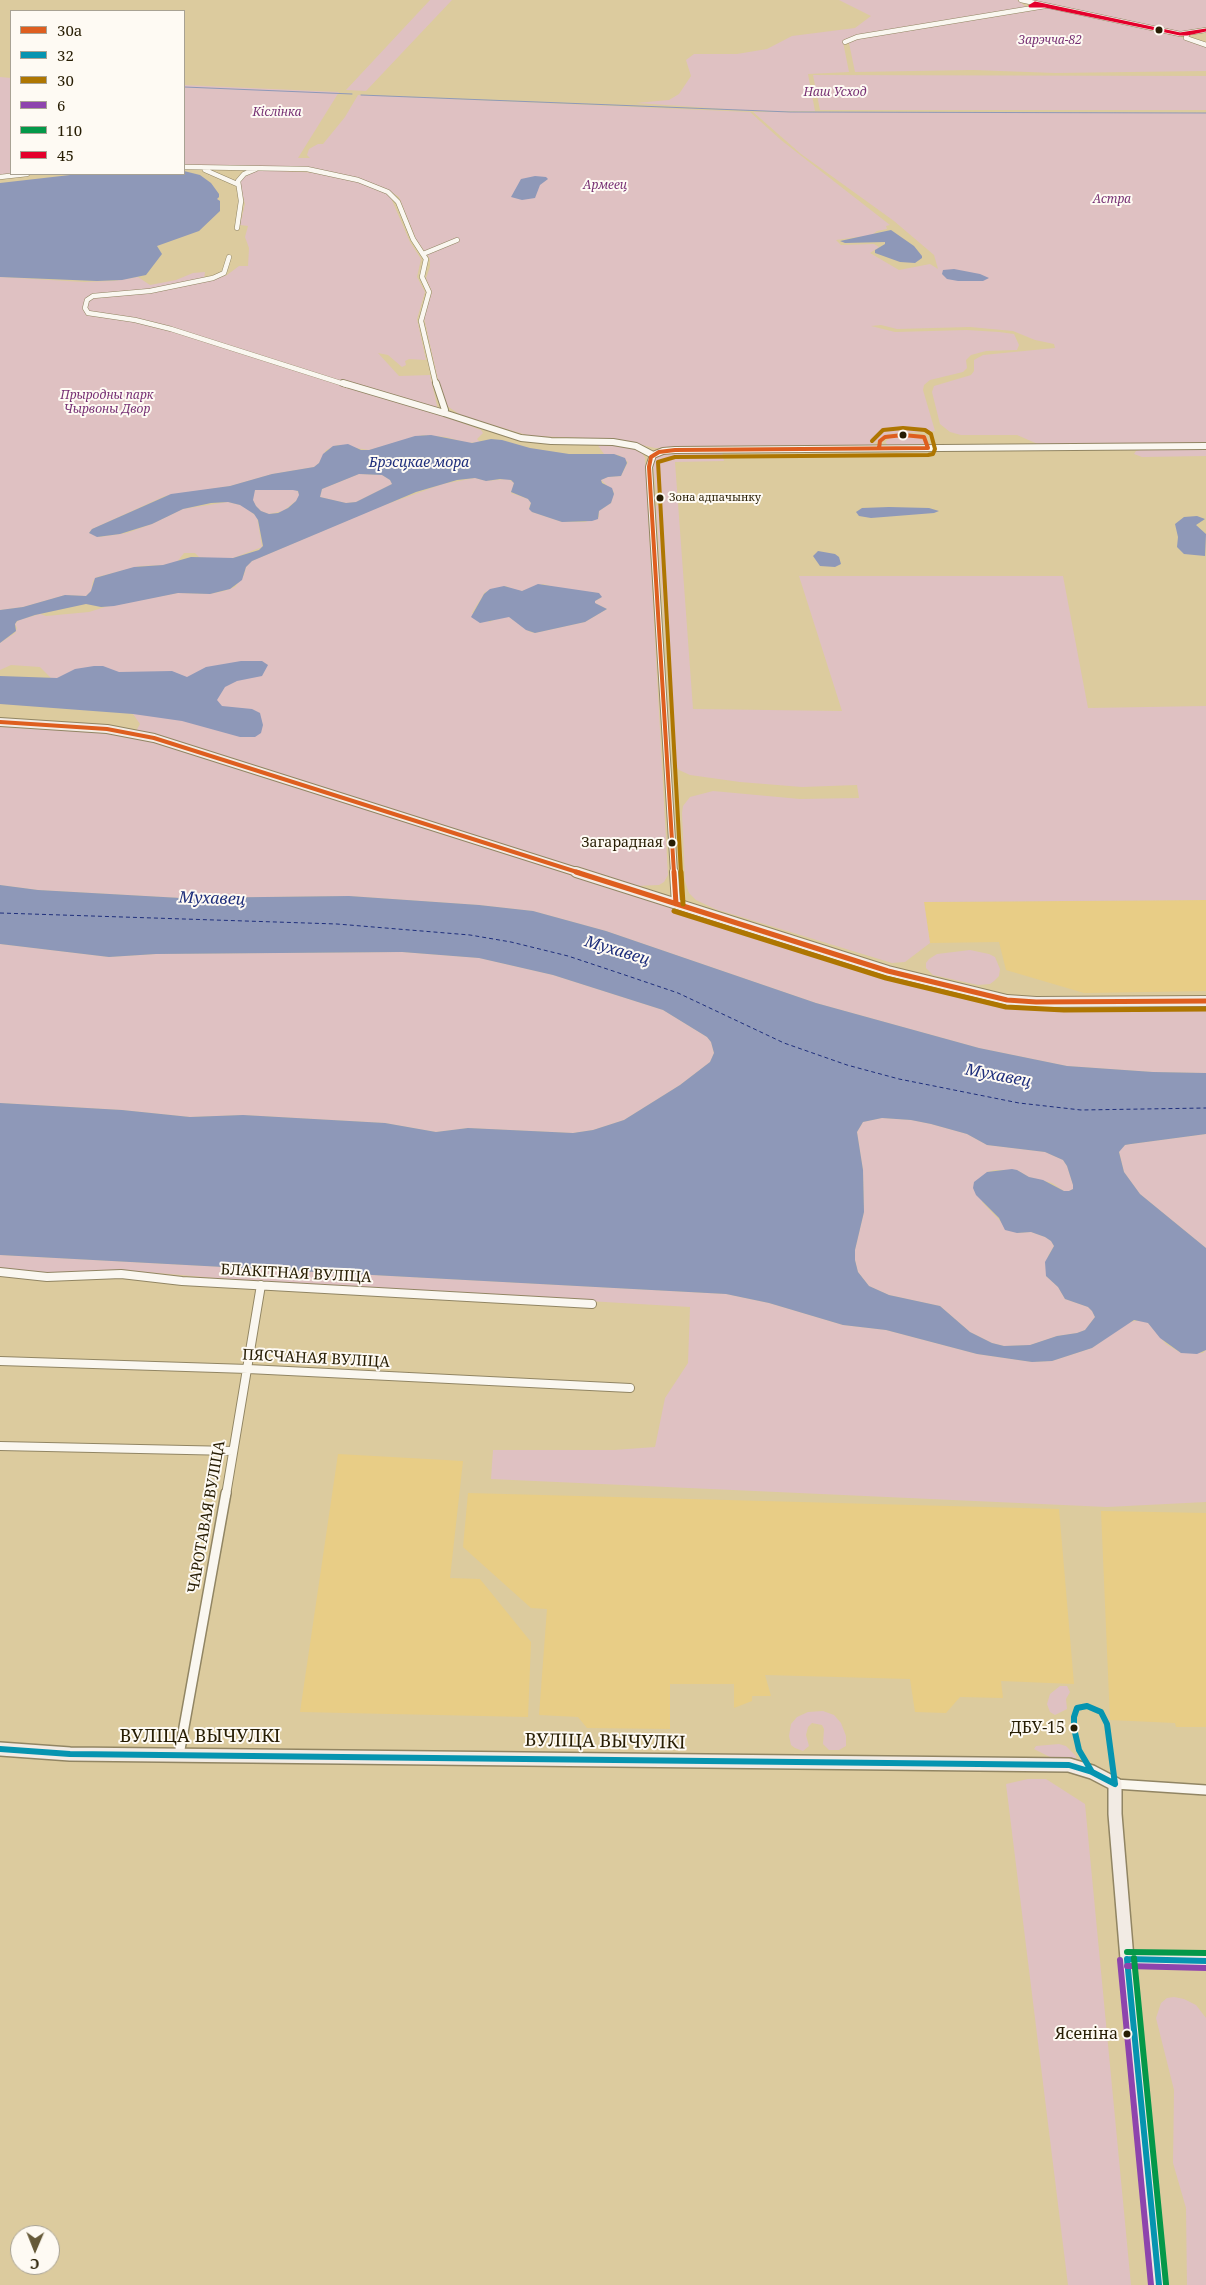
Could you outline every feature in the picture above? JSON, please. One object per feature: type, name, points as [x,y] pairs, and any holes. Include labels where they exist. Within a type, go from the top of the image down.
[{"type":"street","points":[[1021,0],[1186,34],[1206,30]]},
{"type":"street","points":[[846,42],[857,37],[1045,6]]},
{"type":"street","points":[[1186,34],[1186,38],[1206,45]]},
{"type":"street","points":[[185,167],[297,169],[358,180],[388,192],[398,202],[413,239],[426,261],[422,277],[429,292],[421,316],[422,326],[436,385],[445,410],[444,413]]},
{"type":"street","points":[[191,167],[212,172],[237,184]]},
{"type":"street","points":[[237,228],[241,201],[237,184],[244,174],[268,168]]},
{"type":"street","points":[[0,177],[18,175]]},
{"type":"street","points":[[423,254],[457,240]]},
{"type":"street","points":[[230,257],[224,273],[213,278],[150,291],[93,296],[87,300],[85,308],[88,313],[136,320],[171,329],[521,438],[551,441],[613,442],[636,446],[653,455],[675,450],[1206,446]]},
{"type":"street","points":[[653,455],[649,467],[676,904]]},
{"type":"street","points":[[0,722],[107,729],[154,738],[888,971],[1007,1000],[1064,1003],[1206,1001]]},
{"type":"street","name":"БЛАКІТНАЯ ВУЛІЦА","points":[[0,1272],[47,1277],[121,1274],[167,1280],[592,1304]]},
{"type":"street","name":"ЧАРОТАВАЯ ВУЛІЦА","points":[[179,1755],[248,1369],[261,1285]]},
{"type":"street","name":"ПЯСЧАНАЯ ВУЛІЦА","points":[[0,1361],[248,1369],[630,1388]]},
{"type":"street","points":[[0,1446],[233,1451]]},
{"type":"street","name":"ВУЛІЦА ВЫЧУЛКІ","points":[[0,1749],[70,1754],[1069,1766],[1092,1772],[1115,1784],[1206,1790]]},
{"type":"street","points":[[1115,1784],[1115,1814],[1127,1959],[1158,2285]]},
{"type":"street","points":[[1127,1959],[1206,1961]]},
{"type":"shaded area","points":[[1206,900],[1206,991],[1084,993],[1006,970],[999,942],[930,943],[924,902]]},
{"type":"shaded area","points":[[338,1454],[463,1461],[450,1578],[480,1579],[531,1642],[528,1717],[300,1712]]},
{"type":"shaded area","points":[[468,1493],[1059,1509],[1074,1684],[1001,1681],[1003,1698],[960,1697],[946,1713],[915,1712],[910,1679],[765,1675],[771,1696],[752,1696],[752,1701],[734,1708],[734,1684],[670,1684],[670,1729],[587,1728],[578,1717],[539,1715],[547,1609],[531,1608],[463,1547]]},
{"type":"shaded area","points":[[1101,1511],[1206,1513],[1206,1727],[1176,1727],[1175,1723],[1110,1720]]},
{"type":"green space","points":[[430,0],[452,0],[366,91],[346,90]]},
{"type":"green space","points":[[839,0],[1017,0],[1028,8],[845,39],[843,42],[849,72],[808,74],[815,111],[756,111],[636,103],[669,100],[679,94],[691,76],[686,60],[694,54],[737,54],[767,49],[792,36],[855,28],[871,16]]},
{"type":"green space","points":[[1027,0],[1206,0],[1206,27],[1180,32]]},
{"type":"green space","name":"Зарэчча-82","points":[[1048,8],[1177,36],[1195,42],[1206,47],[1206,71],[1055,73],[973,70],[855,72],[849,43],[858,39]]},
{"type":"green space","name":"Наш Усход","points":[[813,75],[1206,76],[1206,110],[820,110]]},
{"type":"green space","points":[[0,77],[10,78],[10,174],[0,176]]},
{"type":"green space","points":[[185,85],[339,92],[298,158],[310,158],[307,155],[309,149],[318,144],[323,144],[345,117],[358,95],[750,112],[781,140],[890,225],[886,226],[887,229],[877,231],[872,235],[836,240],[841,245],[874,244],[879,247],[870,253],[899,270],[930,264],[938,269],[934,255],[894,221],[801,154],[753,112],[1206,113],[1206,444],[1040,445],[1017,435],[961,435],[950,432],[940,424],[932,392],[934,386],[971,375],[974,371],[974,360],[983,355],[1055,348],[1054,344],[1035,340],[1013,331],[970,327],[897,329],[881,325],[871,326],[895,332],[967,330],[999,332],[1014,334],[1019,345],[1017,350],[986,351],[971,355],[966,360],[967,368],[963,372],[930,380],[924,385],[923,390],[935,431],[888,434],[871,446],[655,448],[615,439],[530,436],[462,416],[447,406],[441,393],[424,318],[432,292],[426,278],[430,267],[430,259],[416,239],[399,197],[388,190],[367,182],[285,167],[185,165]]},
{"type":"green space","name":"Прыродны парк Чырвоны Двор","points":[[261,170],[321,173],[356,181],[384,192],[391,198],[410,242],[421,259],[417,277],[425,292],[417,319],[426,360],[409,359],[405,361],[406,365],[402,367],[388,355],[378,353],[399,376],[430,375],[439,414],[481,430],[483,433],[477,439],[480,442],[468,443],[446,437],[423,435],[369,450],[337,445],[326,450],[319,463],[314,467],[272,474],[230,486],[165,496],[92,529],[89,533],[100,537],[127,533],[152,524],[183,509],[228,502],[244,506],[257,517],[262,547],[233,558],[207,558],[199,557],[195,553],[184,553],[177,562],[140,566],[97,577],[93,581],[91,591],[86,596],[65,595],[23,607],[0,610],[0,277],[84,282],[114,281],[138,277],[150,285],[176,280],[193,273],[205,272],[204,279],[227,275],[239,266],[248,266],[249,248],[245,237],[248,226],[240,225],[245,204],[239,181],[247,172]]},
{"type":"green space","points":[[891,437],[917,437],[924,441],[924,444],[889,446],[885,442]]},
{"type":"green space","points":[[597,444],[635,448],[645,458],[668,875],[664,882],[659,885],[635,886],[197,747],[136,731],[140,724],[133,714],[62,680],[51,678],[40,667],[11,665],[0,670],[0,643],[15,633],[17,628],[15,624],[19,620],[40,614],[46,616],[89,612],[105,607],[178,593],[210,594],[224,591],[235,587],[244,575],[246,567],[252,561],[379,507],[443,484],[475,478],[486,481],[508,479],[514,483],[511,493],[528,499],[531,503],[529,507],[532,512],[562,522],[585,522],[599,517],[599,511],[611,503],[614,492],[601,480],[608,477],[621,476],[628,462],[619,455],[604,454]],"holes":[[[543,584],[565,590],[599,593],[601,598],[595,601],[595,603],[607,609],[585,622],[535,633],[530,632],[509,617],[499,617],[490,622],[472,613],[485,592],[506,586],[522,591]]]},
{"type":"green space","points":[[1143,449],[1206,449],[1206,456],[1142,457],[1134,454],[1136,451]]},
{"type":"green space","points":[[722,452],[724,461],[675,462],[693,709],[842,711],[799,576],[1063,576],[1088,708],[1206,706],[1206,900],[924,902],[930,943],[905,962],[892,963],[715,909],[696,900],[689,893],[685,881],[682,813],[683,806],[690,797],[713,791],[800,799],[859,798],[857,785],[802,787],[740,782],[690,775],[675,766],[656,506],[663,502],[663,495],[656,490],[653,462],[656,456],[664,453]]},
{"type":"green space","points":[[359,474],[382,475],[390,480],[392,484],[356,502],[346,503],[320,497],[322,489]]},
{"type":"green space","points":[[256,490],[296,490],[299,493],[299,497],[283,511],[269,514],[261,511],[252,499]]},
{"type":"green space","points":[[0,725],[86,729],[163,744],[860,967],[967,996],[989,1000],[1206,1004],[1206,1073],[1153,1072],[1067,1066],[979,1048],[816,1003],[606,931],[533,911],[479,905],[349,896],[181,898],[38,890],[0,885]]},
{"type":"green space","points":[[0,944],[109,957],[156,954],[402,952],[479,958],[553,975],[663,1010],[707,1037],[711,1042],[714,1053],[710,1062],[680,1085],[624,1120],[593,1130],[573,1133],[468,1128],[436,1132],[385,1123],[243,1115],[190,1117],[122,1110],[0,1103]]},
{"type":"green space","points":[[970,950],[995,957],[1000,969],[999,976],[990,984],[978,985],[933,975],[926,968],[926,963],[929,959],[937,954]]},
{"type":"green space","points":[[882,1118],[911,1120],[931,1124],[967,1134],[987,1145],[1045,1152],[1063,1160],[1067,1166],[1073,1189],[1064,1191],[1052,1183],[1029,1177],[1017,1170],[995,1170],[987,1172],[982,1202],[1003,1224],[1017,1233],[1031,1232],[1051,1241],[1054,1246],[1048,1256],[1046,1276],[1058,1287],[1065,1299],[1088,1307],[1092,1311],[1095,1317],[1085,1330],[1057,1336],[1030,1345],[1004,1346],[992,1343],[970,1332],[940,1306],[889,1295],[869,1286],[858,1272],[855,1260],[855,1250],[864,1212],[863,1170],[857,1132],[863,1122]]},
{"type":"green space","points":[[1206,1134],[1206,1248],[1140,1194],[1124,1172],[1119,1151],[1125,1145]]},
{"type":"green space","points":[[0,1255],[726,1294],[769,1303],[843,1325],[886,1330],[977,1354],[1032,1362],[1052,1361],[1092,1348],[1129,1322],[1142,1320],[1148,1323],[1166,1344],[1181,1353],[1203,1353],[1206,1350],[1206,1502],[1107,1507],[491,1479],[493,1450],[614,1450],[655,1447],[665,1398],[688,1363],[690,1307],[263,1282],[122,1270],[42,1273],[0,1268]]},
{"type":"green space","points":[[1060,1686],[1067,1686],[1070,1692],[1066,1699],[1067,1709],[1055,1715],[1050,1712],[1047,1704],[1050,1694]]},
{"type":"green space","points":[[823,1711],[834,1715],[841,1723],[846,1736],[846,1746],[839,1750],[829,1750],[823,1744],[824,1729],[822,1725],[812,1723],[808,1727],[806,1735],[809,1746],[803,1751],[791,1745],[789,1736],[791,1724],[797,1717],[808,1712]]},
{"type":"green space","points":[[1059,1744],[1066,1746],[1076,1756],[1076,1760],[1058,1761],[1034,1749],[1036,1746]]},
{"type":"green space","points":[[1028,1779],[1046,1779],[1085,1804],[1131,2285],[1068,2285],[1006,1784]]},
{"type":"green space","points":[[1167,1998],[1184,1999],[1196,2005],[1206,2018],[1206,2285],[1187,2285],[1186,2208],[1173,2163],[1174,2090],[1156,2018],[1161,2003]]},
{"type":"water","points":[[185,171],[200,175],[211,183],[219,194],[217,199],[220,201],[220,211],[199,231],[157,246],[162,254],[146,275],[122,280],[97,281],[0,277],[0,183],[70,175],[185,175]]},
{"type":"water","points":[[535,176],[548,179],[540,185],[535,198],[522,200],[511,197],[521,179]]},
{"type":"water","points":[[891,230],[914,246],[922,258],[915,263],[900,262],[875,253],[875,250],[885,244],[885,242],[845,243],[840,241]]},
{"type":"water","points":[[954,269],[980,274],[989,278],[983,281],[958,281],[947,279],[942,274],[943,270]]},
{"type":"water","name":"Брэсцкае мора","points":[[431,435],[472,443],[491,439],[502,440],[530,448],[569,454],[614,454],[625,458],[627,463],[621,476],[608,477],[601,480],[602,483],[612,488],[614,494],[611,503],[599,511],[598,519],[592,521],[562,522],[532,512],[529,509],[531,503],[528,499],[511,492],[514,483],[511,480],[486,481],[475,478],[457,480],[416,492],[252,561],[246,567],[242,580],[230,589],[210,594],[178,593],[114,606],[101,607],[86,604],[35,615],[17,621],[15,624],[16,631],[0,643],[0,610],[23,607],[65,595],[86,596],[91,591],[95,578],[134,567],[163,565],[191,557],[233,558],[259,550],[263,546],[258,520],[254,514],[240,505],[228,502],[211,503],[183,509],[152,524],[120,534],[97,537],[89,533],[92,529],[171,494],[230,486],[272,474],[314,467],[319,463],[323,454],[333,446],[348,444],[361,450],[369,450],[415,436]],"holes":[[[359,474],[382,475],[390,480],[392,484],[356,502],[346,503],[320,497],[322,489]],[[255,490],[293,490],[298,491],[299,495],[296,501],[288,508],[278,513],[269,514],[261,511],[256,506],[253,500]]]},
{"type":"water","points":[[862,508],[929,508],[939,511],[871,518],[859,516],[856,512]]},
{"type":"water","points":[[1197,516],[1205,519],[1196,525],[1206,534],[1205,556],[1184,554],[1177,547],[1178,537],[1175,524],[1184,517]]},
{"type":"water","points":[[818,551],[835,554],[839,557],[841,564],[835,567],[820,566],[813,556]]},
{"type":"water","points":[[538,584],[599,593],[602,597],[595,601],[595,603],[607,609],[585,622],[535,633],[526,630],[509,617],[480,623],[471,617],[484,594],[490,589],[504,586],[522,591]]},
{"type":"water","points":[[241,661],[262,661],[268,665],[262,676],[237,681],[225,687],[217,700],[222,706],[252,709],[260,713],[263,725],[261,733],[255,737],[240,737],[182,721],[133,714],[0,704],[0,676],[57,678],[75,669],[103,666],[119,672],[172,671],[187,677],[206,667]]},
{"type":"water","name":"Мухавец","points":[[0,885],[38,890],[181,898],[349,896],[479,905],[533,911],[606,931],[816,1003],[979,1048],[1067,1066],[1153,1072],[1206,1073],[1206,1134],[1125,1145],[1119,1152],[1124,1172],[1140,1194],[1206,1248],[1206,1350],[1197,1354],[1181,1353],[1160,1338],[1148,1323],[1134,1320],[1092,1348],[1052,1361],[1032,1362],[977,1354],[886,1330],[843,1325],[769,1303],[726,1294],[0,1255],[0,1103],[122,1110],[190,1117],[243,1115],[385,1123],[436,1132],[468,1128],[573,1133],[593,1130],[624,1120],[680,1085],[710,1062],[714,1053],[711,1042],[707,1037],[663,1010],[553,975],[479,958],[402,952],[156,954],[109,957],[0,944]],"holes":[[[882,1118],[911,1120],[967,1134],[987,1145],[1045,1152],[1063,1160],[1073,1185],[1073,1189],[1069,1191],[1064,1191],[1043,1180],[1029,1177],[1012,1169],[987,1172],[974,1182],[973,1188],[976,1195],[999,1218],[1005,1230],[1017,1233],[1031,1232],[1051,1241],[1054,1246],[1045,1262],[1046,1276],[1058,1287],[1065,1299],[1088,1307],[1092,1311],[1095,1317],[1085,1330],[1057,1336],[1030,1345],[1004,1346],[992,1343],[970,1332],[940,1306],[889,1295],[869,1286],[858,1272],[855,1260],[855,1250],[864,1212],[863,1170],[857,1132],[863,1122]]]},
{"type":"waterway","points":[[185,87],[352,94]]},
{"type":"waterway","points":[[361,95],[790,112],[1206,113]]},
{"type":"ferry route","points":[[0,913],[337,924],[470,935],[511,942],[568,956],[625,975],[678,993],[784,1043],[847,1065],[899,1079],[1019,1103],[1081,1110],[1206,1108]]},
{"type":"transit line","name":"45","points":[[1035,3],[1180,34],[1045,6],[1030,6],[1035,3]]},
{"type":"transit line","name":"45","points":[[1206,30],[1187,34],[1180,34],[1206,30]]},
{"type":"transit line","name":"30","points":[[683,904],[658,462],[675,457],[928,455],[933,454],[935,449],[931,434],[925,430],[903,428],[883,430],[872,441]]},
{"type":"transit line","name":"30а","points":[[676,904],[649,467],[651,457],[659,452],[675,450],[928,448],[924,437],[903,435],[885,437],[880,441],[879,448]]},
{"type":"transit line","name":"30а","points":[[0,722],[107,729],[154,738],[888,971],[974,993],[1007,1000],[1036,1002],[1206,1001]]},
{"type":"transit line","name":"30","points":[[674,911],[886,978],[1006,1007],[1064,1010],[1206,1009]]},
{"type":"transit line","name":"32","points":[[1092,1772],[1079,1750],[1074,1728],[1074,1717],[1077,1708],[1087,1706],[1101,1712],[1107,1724],[1115,1784]]},
{"type":"transit line","name":"32","points":[[0,1749],[70,1754],[1069,1765],[1092,1772],[1115,1784]]},
{"type":"transit line","name":"110","points":[[1127,1952],[1206,1953]]},
{"type":"transit line","name":"110","points":[[1134,1958],[1166,2284]]},
{"type":"transit line","name":"32","points":[[1127,1959],[1159,2285]]},
{"type":"transit line","name":"32","points":[[1127,1959],[1206,1961]]},
{"type":"transit line","name":"6","points":[[1120,1960],[1151,2285]]},
{"type":"transit line","name":"6","points":[[1127,1966],[1206,1968]]},
{"type":"place","name":"Зона адпачынку","points":[[660,498]]},
{"type":"place","name":"Загарадная","points":[[672,843]]},
{"type":"place","name":"ДБУ-15","points":[[1074,1728]]},
{"type":"place","name":"Ясеніна","points":[[1127,2034]]},
{"type":"park label","name":"Кіслінка","points":[[277,113]]},
{"type":"park label","name":"Армеец","points":[[605,186]]},
{"type":"park label","name":"Астра","points":[[1112,200]]}]
